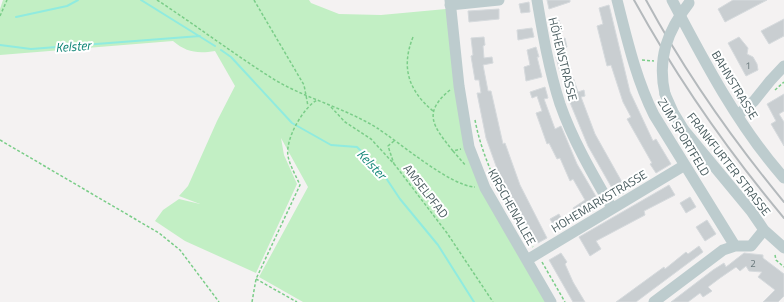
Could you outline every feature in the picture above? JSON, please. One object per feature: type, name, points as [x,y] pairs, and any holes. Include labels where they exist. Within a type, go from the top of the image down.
[{"type":"street","points":[[450,2],[499,0]]},
{"type":"street","name":"HÖHENSTRASSE","points":[[537,0],[546,54],[560,105],[583,156],[612,208]]},
{"type":"street","name":"ZUM SPORTFELD","points":[[617,0],[632,59],[651,110],[734,246]]},
{"type":"street","name":"BAHNSTRASSE","points":[[672,0],[691,37],[751,136],[784,178]]},
{"type":"street","name":"FRANKFURTER STRASSE","points":[[690,1],[675,22],[668,36],[662,62],[665,94],[678,121],[751,210],[764,230],[784,248]]},
{"type":"street","name":"KIRSCHENALLEE","points":[[450,2],[459,86],[469,147],[484,188],[551,302]]},
{"type":"street","points":[[738,115],[754,101],[784,66]]},
{"type":"street","name":"HOHEMARKSTRASSE","points":[[527,260],[685,165]]},
{"type":"street","points":[[654,302],[723,250],[734,246],[751,246],[764,230]]},
{"type":"path","points":[[0,16],[7,0]]},
{"type":"path","points":[[157,0],[276,80],[366,122],[443,174],[468,187],[484,188]]},
{"type":"path","points":[[254,0],[304,85],[304,94],[308,106]]},
{"type":"path","points":[[413,37],[407,52],[408,79],[417,95],[433,111]]},
{"type":"path","points":[[632,59],[662,62]]},
{"type":"path","points":[[459,86],[453,87],[440,98],[433,111],[434,124],[453,151],[469,147]]},
{"type":"path","points":[[252,302],[256,279],[300,185],[288,156],[288,147],[300,118],[308,106],[317,100]]},
{"type":"path","name":"AMSELPFAD","points":[[330,106],[345,122],[371,139],[395,165],[447,233],[493,302]]},
{"type":"path","points":[[474,116],[482,149],[494,180],[565,302]]},
{"type":"path","points":[[0,140],[159,233],[180,250],[219,302]]},
{"type":"path","points":[[394,141],[388,146],[395,165]]},
{"type":"path","points":[[775,255],[776,260],[784,267]]},
{"type":"path","points":[[256,279],[297,302]]},
{"type":"green space","points":[[3,0],[309,0],[311,3],[339,14],[381,15],[446,9],[464,146],[546,302],[303,302],[259,277],[308,187],[281,138],[284,155],[297,184],[256,273],[185,241],[155,221],[163,210],[179,199],[200,204],[179,196],[188,186],[217,121],[235,86],[215,51],[197,52],[187,50],[173,41],[0,55],[0,9]]},
{"type":"building","points":[[547,0],[570,0],[570,2],[549,9]]},
{"type":"building","points":[[733,0],[767,0],[725,22],[718,9]]},
{"type":"building","points":[[529,2],[530,12],[521,13],[519,4]]},
{"type":"building","points":[[609,5],[630,92],[653,141],[656,139],[671,164],[656,173],[650,164],[652,163],[627,119],[631,117],[623,102],[611,65],[607,66],[597,26],[603,24],[599,8]]},
{"type":"building","points":[[499,9],[499,19],[469,22],[468,11]]},
{"type":"building","points":[[784,19],[784,36],[769,44],[761,31]]},
{"type":"building","points":[[559,20],[562,32],[553,34],[550,22]]},
{"type":"building","points":[[532,28],[534,37],[518,40],[517,30]]},
{"type":"building","points":[[484,37],[484,58],[492,57],[493,63],[483,65],[488,91],[491,91],[503,144],[505,143],[520,185],[547,238],[538,243],[528,225],[526,225],[500,177],[486,138],[477,93],[481,93],[479,80],[475,80],[471,56],[473,55],[471,38]]},
{"type":"building","points":[[739,37],[748,48],[747,54],[753,57],[757,64],[758,70],[746,76],[728,43]]},
{"type":"building","points":[[565,38],[567,47],[565,48],[571,69],[560,72],[556,57],[558,57],[555,43],[560,42],[559,39]]},
{"type":"building","points":[[536,47],[542,77],[526,81],[524,67],[530,65],[527,50]]},
{"type":"building","points":[[573,77],[578,92],[584,90],[585,96],[581,97],[595,134],[627,191],[617,197],[588,146],[571,105],[564,80]]},
{"type":"building","points":[[545,87],[548,98],[544,99],[555,129],[561,126],[577,164],[601,205],[579,218],[573,208],[585,200],[573,179],[570,181],[560,158],[557,159],[549,143],[547,144],[536,113],[542,111],[537,96],[532,98],[530,92]]},
{"type":"building","points":[[784,94],[784,111],[779,114],[784,122],[784,146],[771,124],[776,121],[767,104]]},
{"type":"building","points":[[669,185],[675,195],[644,211],[645,215],[596,241],[601,249],[590,256],[579,237]]},
{"type":"building","points":[[690,197],[696,207],[686,213],[680,203]]},
{"type":"building","points":[[559,214],[565,225],[556,230],[550,219]]},
{"type":"building","points":[[707,220],[716,234],[705,241],[696,227]]},
{"type":"building","points":[[699,246],[703,252],[636,302],[616,302],[664,267],[665,269],[686,252],[688,254]]},
{"type":"building","points":[[561,253],[567,262],[565,264],[573,282],[585,302],[573,302],[549,260]]},
{"type":"building","points":[[744,253],[763,255],[763,258],[784,274],[784,296],[778,302],[763,302],[775,290],[758,277],[762,272],[749,271],[746,266],[740,271],[736,267],[720,278],[708,287],[712,291],[703,297],[700,293],[688,302],[671,302],[713,270],[724,263],[726,267]]},
{"type":"waterway","points":[[16,17],[67,6],[78,0]]},
{"type":"waterway","points":[[141,0],[215,46]]},
{"type":"waterway","name":"Kelster","points":[[0,45],[31,49],[200,36]]},
{"type":"waterway","name":"Kelster","points":[[221,50],[231,57],[292,123],[331,145],[357,147],[382,172],[400,199],[438,245],[474,302]]},
{"type":"railway","points":[[634,0],[650,29],[704,113],[723,140],[784,218]]},
{"type":"railway","points":[[646,0],[661,27],[710,104],[746,154],[784,202]]}]
